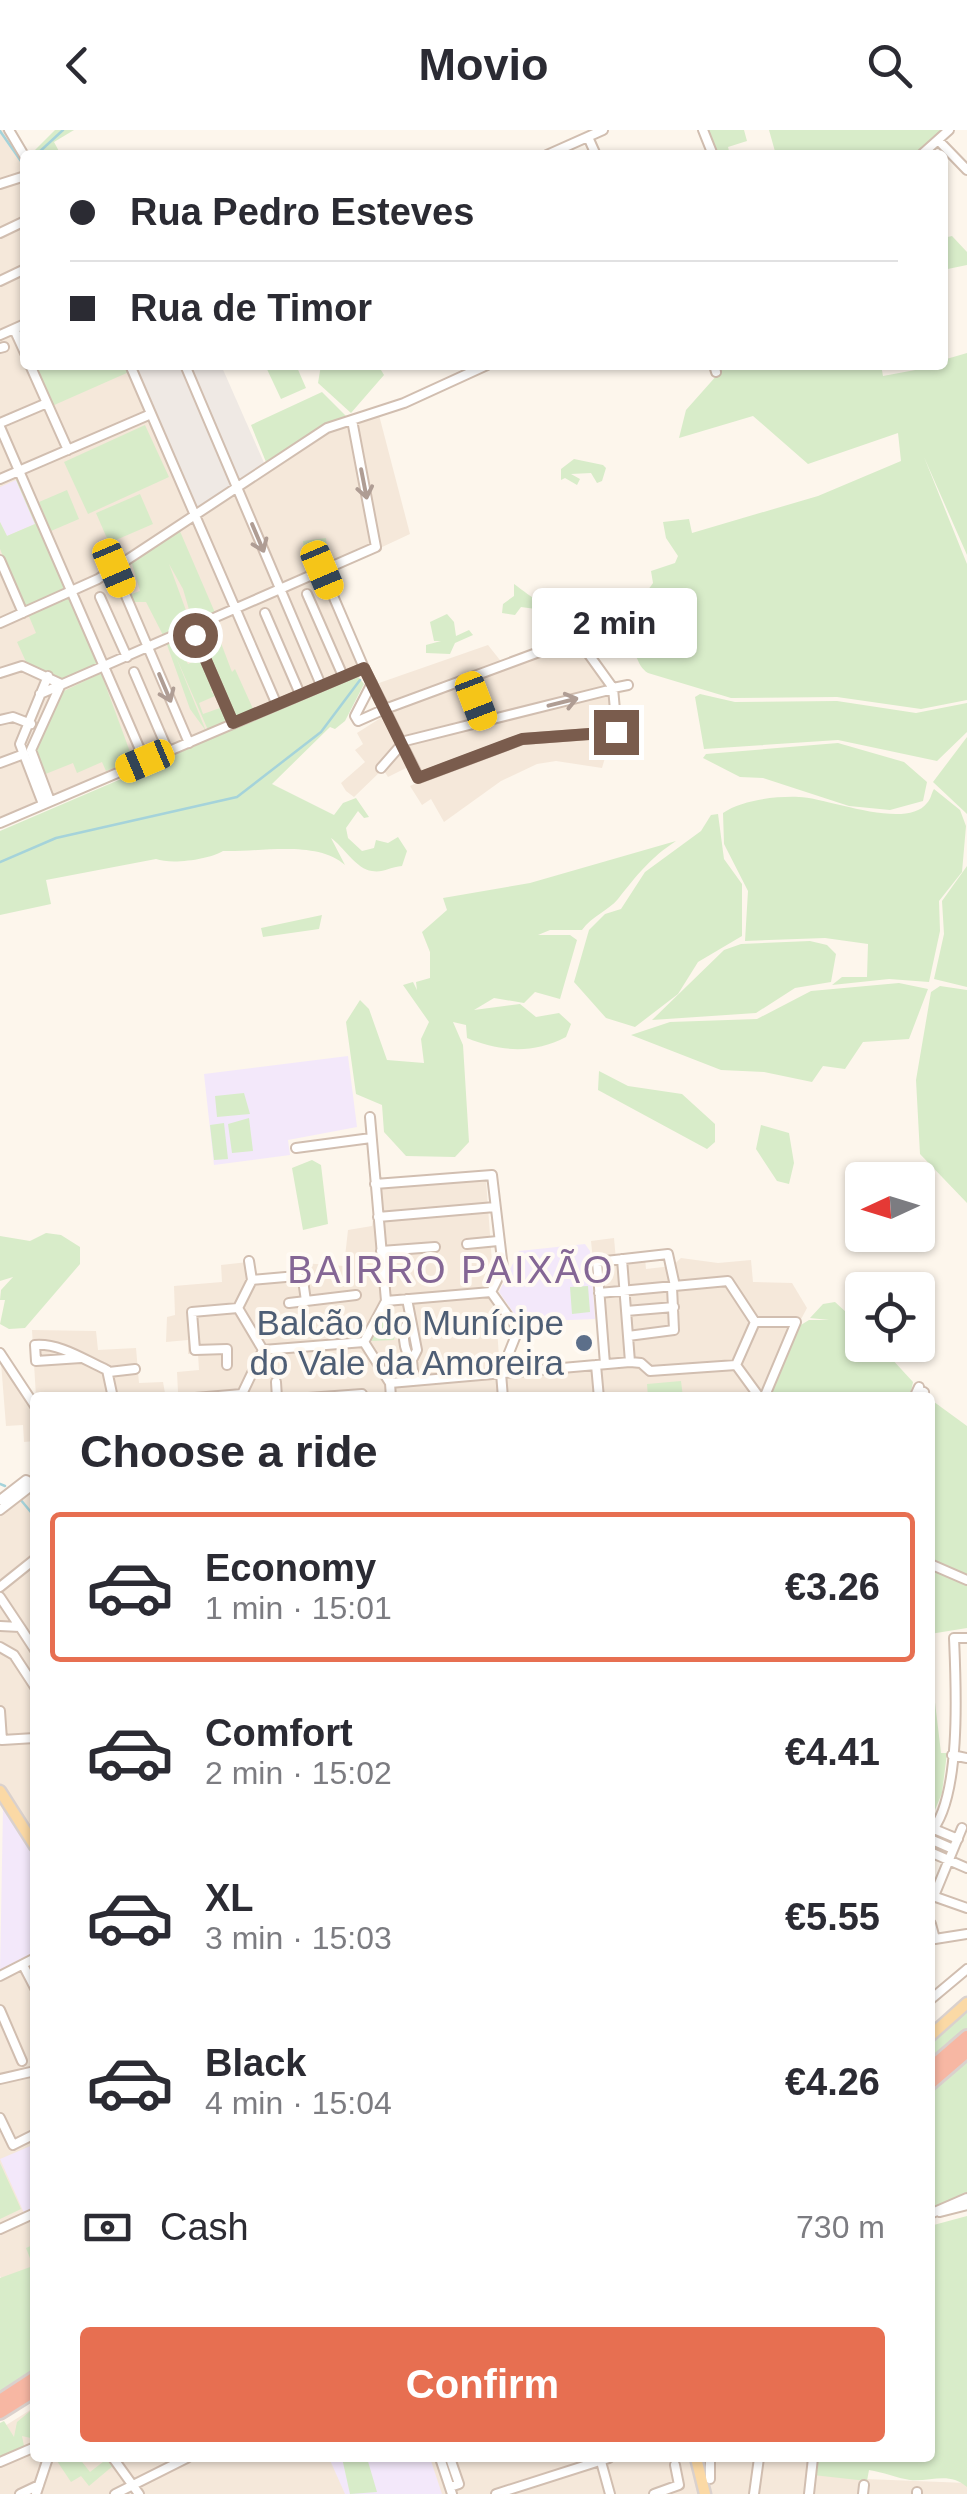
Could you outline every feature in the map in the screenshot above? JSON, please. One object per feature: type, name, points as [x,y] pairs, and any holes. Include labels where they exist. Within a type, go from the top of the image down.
[{"type":"highway","points":[[935,2065],[967,2037]]},
{"type":"highway","points":[[935,2079],[967,2051]]},
{"type":"highway","points":[[0,2401],[30,2381]]},
{"type":"highway","points":[[0,2412],[30,2393]]},
{"type":"main road","points":[[0,1791],[30,1838]]},
{"type":"main road","points":[[935,2032],[967,2003]]},
{"type":"main road","points":[[697,2462],[705,2494]]},
{"type":"street","points":[[558,150],[602,130]]},
{"type":"street","points":[[927,150],[949,130]]},
{"type":"street","points":[[588,136],[594,150]]},
{"type":"street","points":[[938,140],[948,150]]},
{"type":"street","points":[[948,150],[967,170]]},
{"type":"street","points":[[0,334],[20,326]]},
{"type":"street","points":[[14,329],[20,342]]},
{"type":"street","points":[[32,370],[68,450]]},
{"type":"street","points":[[132,370],[277,704]]},
{"type":"street","points":[[186,370],[321,685]]},
{"type":"street","points":[[0,623],[72,592],[114,568],[327,428],[414,399],[475,370]]},
{"type":"street","points":[[47,403],[0,425],[145,761]]},
{"type":"street","points":[[0,479],[151,414]]},
{"type":"street","points":[[40,694],[376,548],[352,420]]},
{"type":"street","points":[[0,560],[23,614]]},
{"type":"street","points":[[114,568],[189,743]]},
{"type":"street","points":[[322,570],[364,668],[372,683],[384,709],[418,778],[522,739],[616,732],[613,688],[577,638],[384,709],[358,721],[356,716],[372,683]]},
{"type":"street","points":[[307,594],[343,676]]},
{"type":"street","points":[[100,597],[127,656]]},
{"type":"street","points":[[265,613],[300,694]]},
{"type":"street","points":[[192,628],[233,723]]},
{"type":"street","points":[[0,673],[22,666],[61,684]]},
{"type":"street","points":[[0,823],[364,668]]},
{"type":"street","points":[[134,672],[168,752]]},
{"type":"street","points":[[47,803],[26,754],[27,722],[48,676]]},
{"type":"street","points":[[468,680],[484,722]]},
{"type":"street","points":[[0,763],[26,754],[61,684]]},
{"type":"street","points":[[381,768],[401,743],[628,685]]},
{"type":"street","points":[[0,720],[12,717],[40,728]]},
{"type":"street","points":[[364,1342],[386,1301],[370,1118]]},
{"type":"street","points":[[296,1148],[371,1138]]},
{"type":"street","points":[[375,1184],[492,1175],[504,1268],[491,1292]]},
{"type":"street","points":[[378,1217],[495,1207]]},
{"type":"street","points":[[467,1244],[498,1241]]},
{"type":"street","points":[[381,1251],[434,1247]]},
{"type":"street","points":[[599,1392],[598,1260],[670,1255],[673,1331],[628,1336]]},
{"type":"street","points":[[622,1259],[630,1362]]},
{"type":"street","points":[[238,1308],[252,1280],[249,1261]]},
{"type":"street","points":[[252,1280],[297,1276],[304,1280],[306,1301]]},
{"type":"street","points":[[599,1293],[730,1282],[755,1322]]},
{"type":"street","points":[[386,1301],[491,1292]]},
{"type":"street","points":[[491,1292],[518,1330],[500,1373],[502,1392]]},
{"type":"street","points":[[289,1303],[356,1295]]},
{"type":"street","points":[[407,1299],[409,1320],[404,1327],[414,1381]]},
{"type":"street","points":[[626,1311],[674,1307]]},
{"type":"street","points":[[178,1313],[238,1308]]},
{"type":"street","points":[[238,1308],[264,1350]]},
{"type":"street","points":[[192,1312],[195,1350],[227,1349]]},
{"type":"street","points":[[755,1322],[794,1319],[796,1325],[765,1392]]},
{"type":"street","points":[[736,1365],[755,1322]]},
{"type":"street","points":[[226,1336],[227,1364]]},
{"type":"street","points":[[264,1350],[364,1342]]},
{"type":"street","points":[[364,1342],[390,1383],[391,1392]]},
{"type":"street","points":[[81,1358],[36,1361],[35,1345],[50,1344],[81,1358],[109,1372],[135,1369]]},
{"type":"street","points":[[245,1392],[264,1350]]},
{"type":"street","points":[[0,1353],[30,1398]]},
{"type":"street","points":[[390,1383],[630,1362],[641,1363],[650,1371],[736,1365]]},
{"type":"street","points":[[736,1365],[757,1392]]},
{"type":"street","points":[[109,1372],[112,1392]]},
{"type":"street","points":[[276,1382],[277,1392]]},
{"type":"street","points":[[0,1500],[26,1480],[30,1482]]},
{"type":"street","points":[[0,1510],[30,1487]]},
{"type":"street","points":[[0,1587],[30,1563]]},
{"type":"street","points":[[935,1566],[967,1580]]},
{"type":"street","points":[[0,1597],[30,1642]]},
{"type":"street","points":[[8,1610],[0,1626],[22,1630]]},
{"type":"street","points":[[1,1647],[19,1645],[22,1630]]},
{"type":"street","points":[[935,1829],[942,1819],[963,1711],[954,1638],[967,1638]]},
{"type":"street","points":[[1,1647],[14,1655],[30,1680]]},
{"type":"street","points":[[956,1672],[967,1671]]},
{"type":"street","points":[[0,1710],[2,1740],[30,1738]]},
{"type":"street","points":[[952,1756],[967,1758]]},
{"type":"street","points":[[935,1889],[965,1830],[942,1819]]},
{"type":"street","points":[[935,1835],[958,1839]]},
{"type":"street","points":[[935,1837],[954,1850]]},
{"type":"street","points":[[935,1854],[967,1868]]},
{"type":"street","points":[[935,1896],[967,1908]]},
{"type":"street","points":[[935,1936],[936,1939],[967,1934]]},
{"type":"street","points":[[0,1976],[29,1961]]},
{"type":"street","points":[[935,1997],[965,1976]]},
{"type":"street","points":[[0,2010],[22,2061]]},
{"type":"street","points":[[0,2080],[30,2072]]},
{"type":"street","points":[[0,2118],[9,2146],[30,2136]]},
{"type":"street","points":[[935,2212],[967,2202]]},
{"type":"street","points":[[0,2229],[30,2215]]},
{"type":"street","points":[[0,2462],[30,2449]]},
{"type":"street","points":[[20,2494],[37,2490],[47,2462]]},
{"type":"street","points":[[116,2462],[139,2494]]},
{"type":"street","points":[[115,2494],[179,2462]]},
{"type":"street","points":[[441,2462],[451,2490],[458,2484],[451,2462]]},
{"type":"street","points":[[496,2494],[591,2462]]},
{"type":"street","points":[[604,2462],[610,2494]]},
{"type":"street","points":[[710,2462],[710,2479]]},
{"type":"street","points":[[754,2494],[758,2462]]},
{"type":"street","points":[[808,2494],[812,2462]]},
{"type":"street","points":[[660,2493],[679,2485],[675,2464]]},
{"type":"shaded area","points":[[0,130],[11,130],[21,150],[20,370],[138,370],[200,517],[326,432],[379,415],[410,534],[320,576],[357,666],[0,817]]},
{"type":"shaded area","points":[[138,370],[223,370],[265,465],[198,508]]},
{"type":"shaded area","points":[[16,480],[35,524],[7,536],[0,522],[0,487]]},
{"type":"shaded area","points":[[578,644],[609,686],[614,727],[602,768],[556,761],[537,764],[501,781],[444,822],[431,799],[422,805],[410,786],[416,783],[408,767],[388,777],[383,769],[354,797],[341,783],[365,762],[355,750],[363,744],[357,733],[390,712],[379,683],[488,645],[507,669]]},
{"type":"shaded area","points":[[348,1056],[357,1127],[288,1140],[290,1155],[214,1165],[204,1074]]},
{"type":"shaded area","points":[[486,1180],[500,1370],[603,1362],[591,1241],[614,1238],[616,1260],[645,1258],[646,1269],[672,1266],[681,1258],[718,1263],[751,1260],[753,1282],[792,1283],[807,1308],[762,1392],[178,1392],[177,1372],[199,1370],[198,1354],[188,1354],[188,1340],[166,1342],[167,1317],[175,1315],[174,1286],[222,1282],[221,1265],[248,1262],[250,1276],[301,1273],[302,1263],[344,1266],[348,1230],[372,1226],[377,1186]]},
{"type":"shaded area","points":[[585,1244],[590,1251],[595,1319],[520,1322],[499,1292],[519,1251]]},
{"type":"shaded area","points":[[32,1330],[96,1331],[98,1350],[136,1348],[139,1383],[163,1382],[165,1392],[36,1392]]},
{"type":"shaded area","points":[[0,1350],[30,1394],[30,1441],[24,1442],[23,1425],[6,1426]]},
{"type":"shaded area","points":[[30,1481],[30,1833],[0,1786],[0,1506]]},
{"type":"shaded area","points":[[3,1808],[30,1850],[30,1956],[0,1972]]},
{"type":"shaded area","points":[[30,1958],[30,2272],[4,2284],[0,2276],[0,1973]]},
{"type":"shaded area","points":[[30,2146],[30,2210],[24,2213],[0,2159]]},
{"type":"shaded area","points":[[30,2410],[30,2462],[826,2462],[865,2479],[967,2483],[967,2494],[0,2494],[0,2429]]},
{"type":"shaded area","points":[[331,2462],[431,2462],[442,2494],[345,2494]]},
{"type":"green space","points":[[55,130],[74,130],[54,142],[58,150],[35,150]]},
{"type":"green space","points":[[705,130],[744,130],[747,141],[728,147],[729,150],[713,150]]},
{"type":"green space","points":[[769,130],[941,130],[922,150],[775,150]]},
{"type":"green space","points":[[952,236],[967,252],[967,265],[948,269],[948,237]]},
{"type":"green space","points":[[967,353],[967,555],[924,457],[967,564],[967,700],[921,709],[837,697],[731,698],[648,673],[632,648],[614,638],[574,633],[557,619],[542,625],[543,610],[521,607],[515,615],[502,613],[503,604],[514,596],[514,584],[566,618],[614,610],[647,590],[653,583],[651,571],[675,563],[678,556],[666,538],[663,522],[689,519],[692,533],[818,496],[901,461],[898,433],[808,464],[753,416],[679,438],[686,410],[722,370],[882,370],[883,376],[915,370],[948,370],[948,359]]},
{"type":"green space","points":[[36,370],[129,372],[52,406]]},
{"type":"green space","points":[[267,370],[298,370],[306,388],[281,399]]},
{"type":"green space","points":[[320,370],[381,370],[384,375],[351,413],[318,383]]},
{"type":"green space","points":[[322,392],[346,416],[323,425],[266,462],[251,425]]},
{"type":"green space","points":[[145,425],[169,477],[88,514],[64,462]]},
{"type":"green space","points":[[574,459],[603,465],[606,468],[602,481],[597,483],[591,473],[571,474],[580,479],[577,485],[565,478],[561,480],[561,469]]},
{"type":"green space","points":[[21,476],[69,588],[24,608],[0,549],[0,522],[7,536],[35,524],[16,480]]},
{"type":"green space","points":[[67,490],[79,519],[51,531],[39,502]]},
{"type":"green space","points":[[140,494],[153,524],[109,543],[96,513]]},
{"type":"green space","points":[[179,529],[216,615],[193,623],[183,589],[169,564],[191,624],[164,637],[146,602],[131,602],[129,595],[140,591],[131,561]]},
{"type":"green space","points":[[326,538],[328,563],[306,574],[303,541]]},
{"type":"green space","points":[[69,597],[97,664],[62,679],[27,664],[17,642],[36,633],[28,614]]},
{"type":"green space","points":[[447,614],[454,622],[456,636],[469,630],[473,635],[455,643],[450,654],[426,653],[426,645],[441,641],[434,641],[430,622]]},
{"type":"green space","points":[[213,622],[232,672],[235,669],[254,711],[237,718],[197,631]]},
{"type":"green space","points":[[175,638],[188,664],[199,659],[216,689],[211,691],[215,696],[199,703],[203,714],[220,708],[227,722],[208,730],[176,657],[206,731],[190,709],[166,642]]},
{"type":"green space","points":[[101,673],[133,760],[106,771],[102,762],[77,773],[73,763],[43,775],[36,748],[62,692]]},
{"type":"green space","points":[[356,674],[364,684],[345,721],[335,729],[330,727],[272,784],[334,815],[343,803],[356,798],[369,817],[364,818],[358,811],[346,828],[348,838],[362,851],[374,848],[376,840],[388,843],[398,837],[407,851],[402,866],[366,870],[331,838],[345,865],[320,852],[288,849],[223,851],[181,861],[156,859],[46,880],[51,904],[0,915],[0,831],[142,770],[142,764]]},
{"type":"green space","points":[[700,694],[735,702],[837,701],[916,713],[967,703],[967,732],[937,761],[838,740],[704,749],[695,697]]},
{"type":"green space","points":[[967,737],[967,814],[933,782]]},
{"type":"green space","points":[[838,743],[904,762],[927,782],[923,801],[890,810],[849,806],[763,778],[740,777],[703,758],[706,754]]},
{"type":"green space","points":[[934,789],[960,810],[966,826],[962,872],[939,901],[940,931],[929,982],[889,979],[832,985],[842,977],[867,977],[868,944],[825,938],[745,941],[748,891],[724,844],[723,813],[749,802],[790,797],[902,814],[917,811],[927,803]]},
{"type":"green space","points":[[718,814],[724,859],[742,884],[742,936],[698,962],[678,994],[635,1027],[606,1018],[574,982],[589,930],[605,914],[621,909],[645,872],[701,831],[711,815]]},
{"type":"green space","points":[[676,841],[651,860],[614,903],[582,930],[550,930],[538,935],[570,935],[577,940],[560,999],[535,992],[524,1003],[494,998],[474,1010],[520,1004],[536,1017],[559,1013],[571,1024],[566,1037],[541,1046],[505,1048],[467,1038],[466,1025],[453,1022],[463,1045],[469,1142],[455,1157],[406,1156],[384,1132],[382,1105],[356,1094],[346,1022],[360,1000],[369,1009],[387,1060],[424,1063],[421,1039],[429,1022],[403,985],[413,982],[417,990],[416,982],[430,978],[430,952],[422,932],[447,910],[443,898],[530,883]]},
{"type":"green space","points":[[967,866],[967,987],[934,979],[944,934],[942,901]]},
{"type":"green space","points":[[322,915],[319,929],[263,937],[261,928]]},
{"type":"green space","points":[[810,941],[827,945],[836,954],[831,982],[795,988],[756,1013],[652,1020],[724,950],[741,944]]},
{"type":"green space","points":[[899,983],[928,989],[909,1039],[863,1042],[845,1069],[823,1066],[812,1082],[764,1072],[721,1070],[631,1035],[670,1022],[757,1019],[811,991]]},
{"type":"green space","points":[[940,986],[967,990],[967,1203],[935,1170],[935,1162],[928,1162],[920,1154],[916,1080],[931,992]]},
{"type":"green space","points":[[599,1071],[628,1086],[682,1094],[715,1124],[715,1142],[707,1149],[598,1090]]},
{"type":"green space","points":[[244,1093],[250,1114],[217,1117],[215,1096]]},
{"type":"green space","points":[[249,1118],[253,1151],[232,1153],[228,1124]]},
{"type":"green space","points":[[224,1123],[228,1159],[214,1160],[210,1125]]},
{"type":"green space","points":[[761,1125],[789,1133],[794,1163],[789,1184],[777,1181],[756,1149]]},
{"type":"green space","points":[[312,1160],[321,1165],[328,1224],[303,1230],[292,1168]]},
{"type":"green space","points":[[46,1233],[61,1235],[80,1247],[80,1264],[25,1328],[9,1329],[0,1324],[5,1300],[0,1300],[1,1290],[13,1277],[0,1281],[0,1236],[30,1241]]},
{"type":"green space","points":[[588,1286],[590,1312],[572,1314],[570,1287]]},
{"type":"green space","points":[[835,1302],[845,1311],[845,1322],[810,1318],[823,1304]]},
{"type":"green space","points":[[400,1314],[394,1340],[371,1341],[380,1316]]},
{"type":"green space","points":[[809,1320],[845,1321],[845,1362],[895,1362],[913,1382],[911,1392],[769,1392],[796,1328]]},
{"type":"green space","points":[[681,1381],[682,1392],[648,1392],[647,1384]]},
{"type":"green space","points":[[935,1403],[967,1426],[967,1577],[935,1562]]},
{"type":"green space","points":[[935,1570],[967,1586],[967,1628],[935,1633]]},
{"type":"green space","points":[[935,1702],[941,1753],[947,1753],[942,1793],[935,1810]]},
{"type":"green space","points":[[967,2010],[967,2031],[935,2058],[935,2038]]},
{"type":"green space","points":[[967,2056],[967,2194],[935,2209],[935,2084]]},
{"type":"green space","points":[[0,2163],[21,2209],[0,2219]]},
{"type":"green space","points":[[967,2216],[967,2487],[953,2479],[910,2480],[869,2470],[867,2481],[813,2475],[815,2462],[935,2462],[935,2225]]},
{"type":"green space","points":[[30,2267],[30,2374],[0,2394],[0,2278]]},
{"type":"green space","points":[[30,2411],[30,2438],[22,2436],[24,2446],[0,2457],[0,2423],[4,2421],[14,2437],[17,2422]]},
{"type":"green space","points":[[58,2462],[82,2462],[90,2472],[103,2462],[114,2465],[89,2486],[81,2476],[71,2482]]},
{"type":"green space","points":[[343,2462],[368,2462],[377,2492],[350,2494]]},
{"type":"waterway","points":[[41,150],[63,130]]},
{"type":"waterway","points":[[0,131],[20,160]]},
{"type":"waterway","points":[[0,862],[56,838],[237,797],[321,732],[360,680]]},
{"type":"waterway","points":[[0,1484],[5,1486]]},
{"type":"waterway","points":[[20,1499],[30,1511]]},
{"type":"place","name":"Balcão do Munícipe do Vale da Amoreira","points":[[584,1343]]},
{"type":"district","name":"BAIRRO PAIXÃO","points":[[451,1270]]},
{"type":"route","points":[[195,635],[233,723],[364,668],[418,778],[522,739],[616,732]]}]
